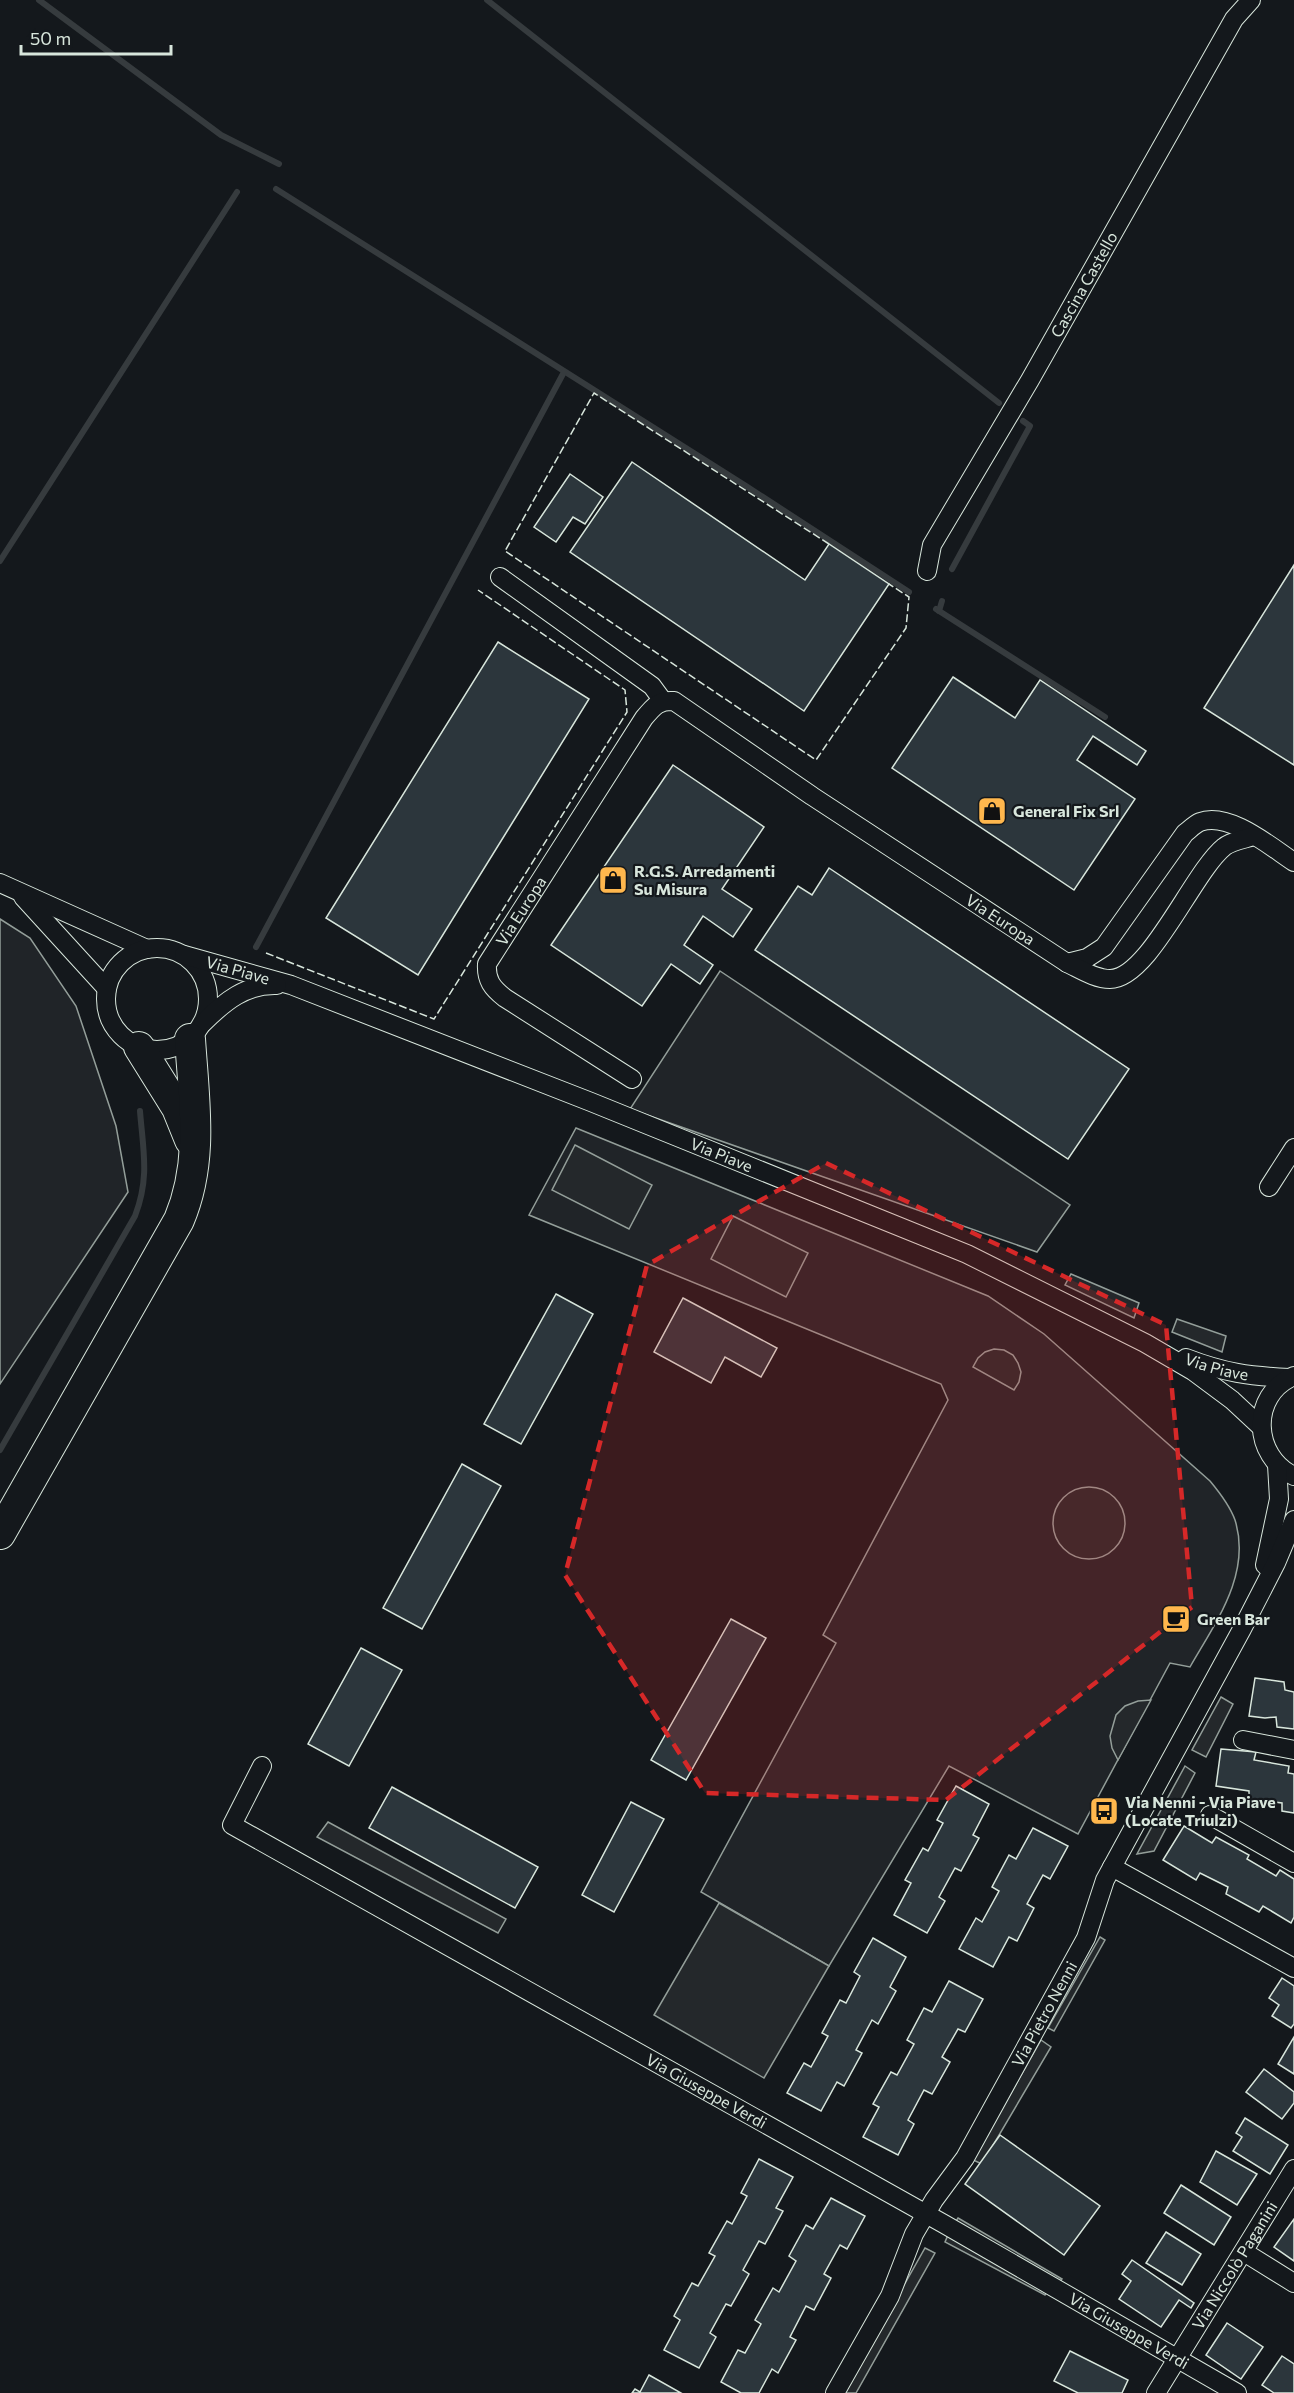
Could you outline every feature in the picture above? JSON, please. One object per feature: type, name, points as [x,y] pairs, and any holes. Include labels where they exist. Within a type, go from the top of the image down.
[{"type":"highway","points":[[0,1534],[178,1220],[188,1198],[195,1154],[195,1032]]},
{"type":"highway","points":[[139,1047],[177,1108],[195,1154]]},
{"type":"street","name":"Cascina Castello","points":[[927,571],[932,545],[1036,370],[1234,19],[1251,0]]},
{"type":"street","name":"Via Europa","points":[[500,577],[652,686],[663,701]]},
{"type":"street","name":"Via Europa","points":[[632,1078],[504,998],[493,988],[486,975],[487,964],[644,718],[654,706],[663,701],[674,701],[812,796],[1067,963],[1099,977],[1111,979],[1129,973],[1145,957],[1211,860],[1225,845],[1254,836]]},
{"type":"street","points":[[1067,963],[1087,958],[1104,947],[1185,833],[1200,822],[1218,819],[1233,823],[1294,862]]},
{"type":"street","name":"Via Piave","points":[[0,883],[147,949],[160,948],[291,985],[619,1113],[967,1254],[1145,1343],[1193,1371],[1232,1400],[1261,1427]]},
{"type":"street","points":[[18,892],[107,989]]},
{"type":"street","points":[[139,1047],[124,1038],[115,1028],[106,1003],[107,989],[112,975],[121,963],[133,954],[147,949]]},
{"type":"street","name":"Via Piave","points":[[184,955],[196,966],[204,979],[208,995],[207,1011],[195,1032]]},
{"type":"street","name":"Via Piave","points":[[139,1047],[152,1050],[165,1049],[195,1032],[232,997],[248,989],[266,984],[291,985]]},
{"type":"street","points":[[1269,1187],[1294,1148]]},
{"type":"street","name":"Via Piave","points":[[1145,1343],[1218,1370],[1249,1376],[1292,1377]]},
{"type":"street","name":"Via Piave","points":[[1277,1465],[1266,1448],[1261,1427],[1262,1417],[1273,1391],[1292,1377]]},
{"type":"street","points":[[1277,1465],[1294,1476]]},
{"type":"street","name":"Via Pietro Nenni","points":[[1242,1629],[1264,1572],[1273,1532],[1279,1499],[1277,1465]]},
{"type":"street","name":"Via Pietro Nenni","points":[[835,2393],[890,2296],[914,2234],[964,2158],[1086,1938],[1105,1880],[1242,1629],[1276,1563],[1294,1520]]},
{"type":"street","points":[[1243,1740],[1294,1749]]},
{"type":"street","name":"Via Giuseppe Verdi","points":[[262,1766],[232,1825],[926,2214],[1237,2393]]},
{"type":"street","points":[[1209,1815],[1294,1863]]},
{"type":"street","points":[[1112,1867],[1293,1966]]},
{"type":"street","name":"Via Niccolò Paganini","points":[[1156,2393],[1294,2169]]},
{"type":"street","points":[[1244,2252],[1294,2283]]},
{"type":"highlighted area","points":[[826,1163],[1166,1325],[1192,1607],[946,1800],[705,1793],[565,1575],[647,1265]]},
{"type":"shaded area","points":[[0,919],[30,938],[76,1006],[116,1126],[128,1192],[0,1384]]},
{"type":"shaded area","points":[[720,971],[1070,1205],[1037,1252],[630,1109]]},
{"type":"shaded area","points":[[576,1128],[988,1296],[1044,1334],[1210,1481],[1235,1520],[1239,1540],[1239,1560],[1235,1579],[1220,1615],[1190,1667],[1170,1663],[1078,1834],[949,1766],[829,1966],[701,1892],[836,1643],[823,1635],[948,1400],[941,1384],[529,1215]]},
{"type":"shaded area","points":[[575,1145],[652,1185],[629,1229],[552,1190]]},
{"type":"shaded area","points":[[733,1216],[808,1253],[786,1297],[711,1259]]},
{"type":"shaded area","points":[[1071,1274],[1139,1303],[1134,1318],[1065,1285]]},
{"type":"shaded area","points":[[1177,1319],[1226,1336],[1222,1352],[1172,1332]]},
{"type":"shaded area","points":[[994,1349],[1004,1350],[1013,1355],[1018,1363],[1021,1372],[1014,1390],[973,1367],[985,1352]]},
{"type":"shaded area","points":[[1096,1487],[1115,1497],[1123,1509],[1125,1523],[1123,1537],[1115,1549],[1103,1557],[1082,1559],[1063,1549],[1055,1537],[1053,1516],[1063,1497],[1075,1489]]},
{"type":"shaded area","points":[[1221,1697],[1233,1704],[1206,1757],[1192,1750]]},
{"type":"shaded area","points":[[1151,1700],[1118,1760],[1112,1748],[1110,1736],[1116,1715],[1125,1706],[1138,1701]]},
{"type":"shaded area","points":[[1185,1766],[1195,1773],[1154,1851],[1137,1854]]},
{"type":"shaded area","points":[[328,1822],[506,1919],[498,1933],[317,1837]]},
{"type":"shaded area","points":[[719,1903],[829,1966],[764,2078],[654,2015]]},
{"type":"shaded area","points":[[1100,1937],[1105,1940],[1054,2031],[1048,2028]]},
{"type":"shaded area","points":[[1041,2040],[1051,2047],[982,2164],[973,2160]]},
{"type":"shaded area","points":[[958,2218],[1062,2279],[1058,2283],[954,2225]]},
{"type":"shaded area","points":[[948,2235],[1048,2290],[1045,2295],[945,2242]]},
{"type":"shaded area","points":[[925,2248],[935,2253],[856,2393],[843,2393]]},
{"type":"building","points":[[632,462],[805,580],[829,544],[889,584],[804,711],[570,552]]},
{"type":"building","points":[[570,474],[603,497],[585,524],[573,517],[556,542],[534,527]]},
{"type":"building","points":[[1294,565],[1294,765],[1204,708]]},
{"type":"building","points":[[498,642],[589,699],[418,975],[326,918]]},
{"type":"building","points":[[953,677],[1015,718],[1040,680],[1146,751],[1137,765],[1093,736],[1077,760],[1135,799],[1074,890],[892,768]]},
{"type":"building","points":[[673,765],[764,827],[722,889],[752,909],[733,937],[703,916],[684,945],[713,965],[700,984],[671,964],[642,1006],[551,945]]},
{"type":"building","points":[[829,868],[1129,1069],[1068,1159],[755,950],[798,886],[812,895]]},
{"type":"building","points":[[556,1294],[593,1314],[521,1444],[484,1424]]},
{"type":"building","points":[[683,1298],[777,1348],[761,1377],[725,1357],[711,1383],[654,1352]]},
{"type":"building","points":[[462,1464],[501,1486],[422,1629],[383,1608]]},
{"type":"building","points":[[731,1619],[766,1638],[686,1780],[651,1760]]},
{"type":"building","points":[[361,1648],[402,1670],[349,1766],[308,1744]]},
{"type":"building","points":[[1255,1678],[1284,1682],[1285,1690],[1294,1692],[1294,1729],[1277,1727],[1276,1717],[1249,1716]]},
{"type":"building","points":[[1221,1749],[1256,1752],[1254,1760],[1289,1766],[1288,1773],[1294,1774],[1294,1813],[1282,1811],[1282,1803],[1249,1799],[1249,1791],[1216,1786]]},
{"type":"building","points":[[956,1786],[989,1804],[973,1835],[979,1838],[961,1871],[955,1868],[939,1897],[945,1901],[927,1933],[894,1915],[911,1883],[905,1880],[923,1848],[928,1851],[943,1823],[937,1820]]},
{"type":"building","points":[[392,1787],[538,1867],[515,1908],[369,1828]]},
{"type":"building","points":[[631,1802],[664,1819],[614,1912],[582,1895]]},
{"type":"building","points":[[1184,1826],[1212,1843],[1216,1837],[1249,1855],[1247,1859],[1276,1876],[1280,1870],[1294,1879],[1294,1917],[1291,1923],[1263,1906],[1259,1912],[1226,1894],[1228,1887],[1200,1873],[1196,1880],[1163,1860]]},
{"type":"building","points":[[1033,1828],[1068,1846],[1050,1879],[1043,1875],[1027,1904],[1034,1908],[1017,1941],[1009,1937],[993,1967],[959,1949],[976,1918],[982,1922],[999,1891],[992,1887],[1009,1855],[1016,1859]]},
{"type":"building","points":[[873,1938],[906,1957],[890,1987],[896,1991],[878,2024],[872,2020],[856,2050],[862,2053],[844,2086],[837,2082],[821,2111],[787,2093],[804,2063],[811,2067],[828,2036],[822,2033],[840,2000],[846,2003],[860,1976],[854,1972]]},
{"type":"building","points":[[1282,1978],[1294,1986],[1294,2024],[1291,2028],[1272,2016],[1279,2005],[1269,1998]]},
{"type":"building","points":[[949,1981],[983,1999],[965,2032],[958,2029],[942,2057],[950,2062],[932,2094],[924,2090],[908,2120],[914,2124],[898,2155],[863,2137],[879,2107],[873,2104],[891,2072],[897,2075],[914,2044],[907,2040],[924,2008],[932,2012]]},
{"type":"building","points":[[1294,2037],[1294,2074],[1278,2064]]},
{"type":"building","points":[[1264,2069],[1294,2092],[1294,2103],[1282,2119],[1246,2092]]},
{"type":"building","points":[[1245,2118],[1288,2145],[1270,2174],[1233,2151],[1242,2137],[1236,2133]]},
{"type":"building","points":[[1000,2135],[1100,2206],[1064,2255],[965,2184]]},
{"type":"building","points":[[1216,2151],[1257,2174],[1237,2205],[1200,2182]]},
{"type":"building","points":[[759,2159],[793,2177],[776,2208],[783,2211],[765,2244],[759,2241],[743,2270],[749,2274],[731,2306],[726,2304],[710,2333],[716,2337],[699,2368],[664,2350],[680,2320],[674,2316],[692,2283],[698,2286],[715,2256],[709,2253],[727,2221],[732,2224],[747,2196],[741,2193]]},
{"type":"building","points":[[1181,2185],[1231,2217],[1214,2245],[1164,2213]]},
{"type":"building","points":[[831,2198],[865,2216],[847,2249],[840,2245],[824,2274],[831,2278],[814,2310],[806,2306],[790,2337],[796,2340],[778,2373],[772,2369],[759,2393],[741,2393],[721,2382],[738,2350],[745,2353],[761,2324],[755,2320],[773,2288],[779,2292],[796,2261],[789,2256],[806,2225],[813,2229]]},
{"type":"building","points":[[1294,2219],[1294,2261],[1274,2247]]},
{"type":"building","points":[[1166,2232],[1201,2254],[1182,2285],[1146,2263]]},
{"type":"building","points":[[1132,2260],[1194,2303],[1191,2308],[1179,2300],[1161,2327],[1119,2299],[1131,2281],[1122,2274]]},
{"type":"building","points":[[1227,2323],[1263,2347],[1241,2379],[1206,2355]]},
{"type":"building","points":[[1070,2351],[1128,2380],[1122,2393],[1078,2393],[1054,2381]]},
{"type":"building","points":[[1282,2356],[1294,2364],[1294,2393],[1274,2393],[1262,2385]]},
{"type":"building","points":[[649,2375],[681,2393],[632,2393],[635,2389],[640,2392]]},
{"type":"waterway","points":[[39,0],[221,135],[279,164]]},
{"type":"waterway","points":[[487,0],[999,403]]},
{"type":"waterway","points":[[276,189],[746,486],[909,592]]},
{"type":"waterway","points":[[0,561],[237,192]]},
{"type":"waterway","points":[[256,947],[564,372]]},
{"type":"waterway","points":[[952,569],[1030,426],[1023,421]]},
{"type":"waterway","points":[[939,611],[942,601]]},
{"type":"waterway","points":[[936,609],[1105,717]]},
{"type":"waterway","points":[[0,1450],[135,1216],[143,1189],[144,1176],[140,1111]]},
{"type":"fence","points":[[829,544],[594,393],[505,551],[816,760],[906,628],[909,597],[889,584]]},
{"type":"fence","points":[[266,953],[434,1019],[627,712],[625,690],[478,590]]},
{"type":"place","name":"General Fix Srl","points":[[992,811]]},
{"type":"place","name":"R.G.S. Arredamenti Su Misura","points":[[613,880]]},
{"type":"place","name":"Green Bar","points":[[1176,1619]]},
{"type":"place","name":"Via Nenni - Via Piave (Locate Triulzi)","points":[[1104,1811]]}]
